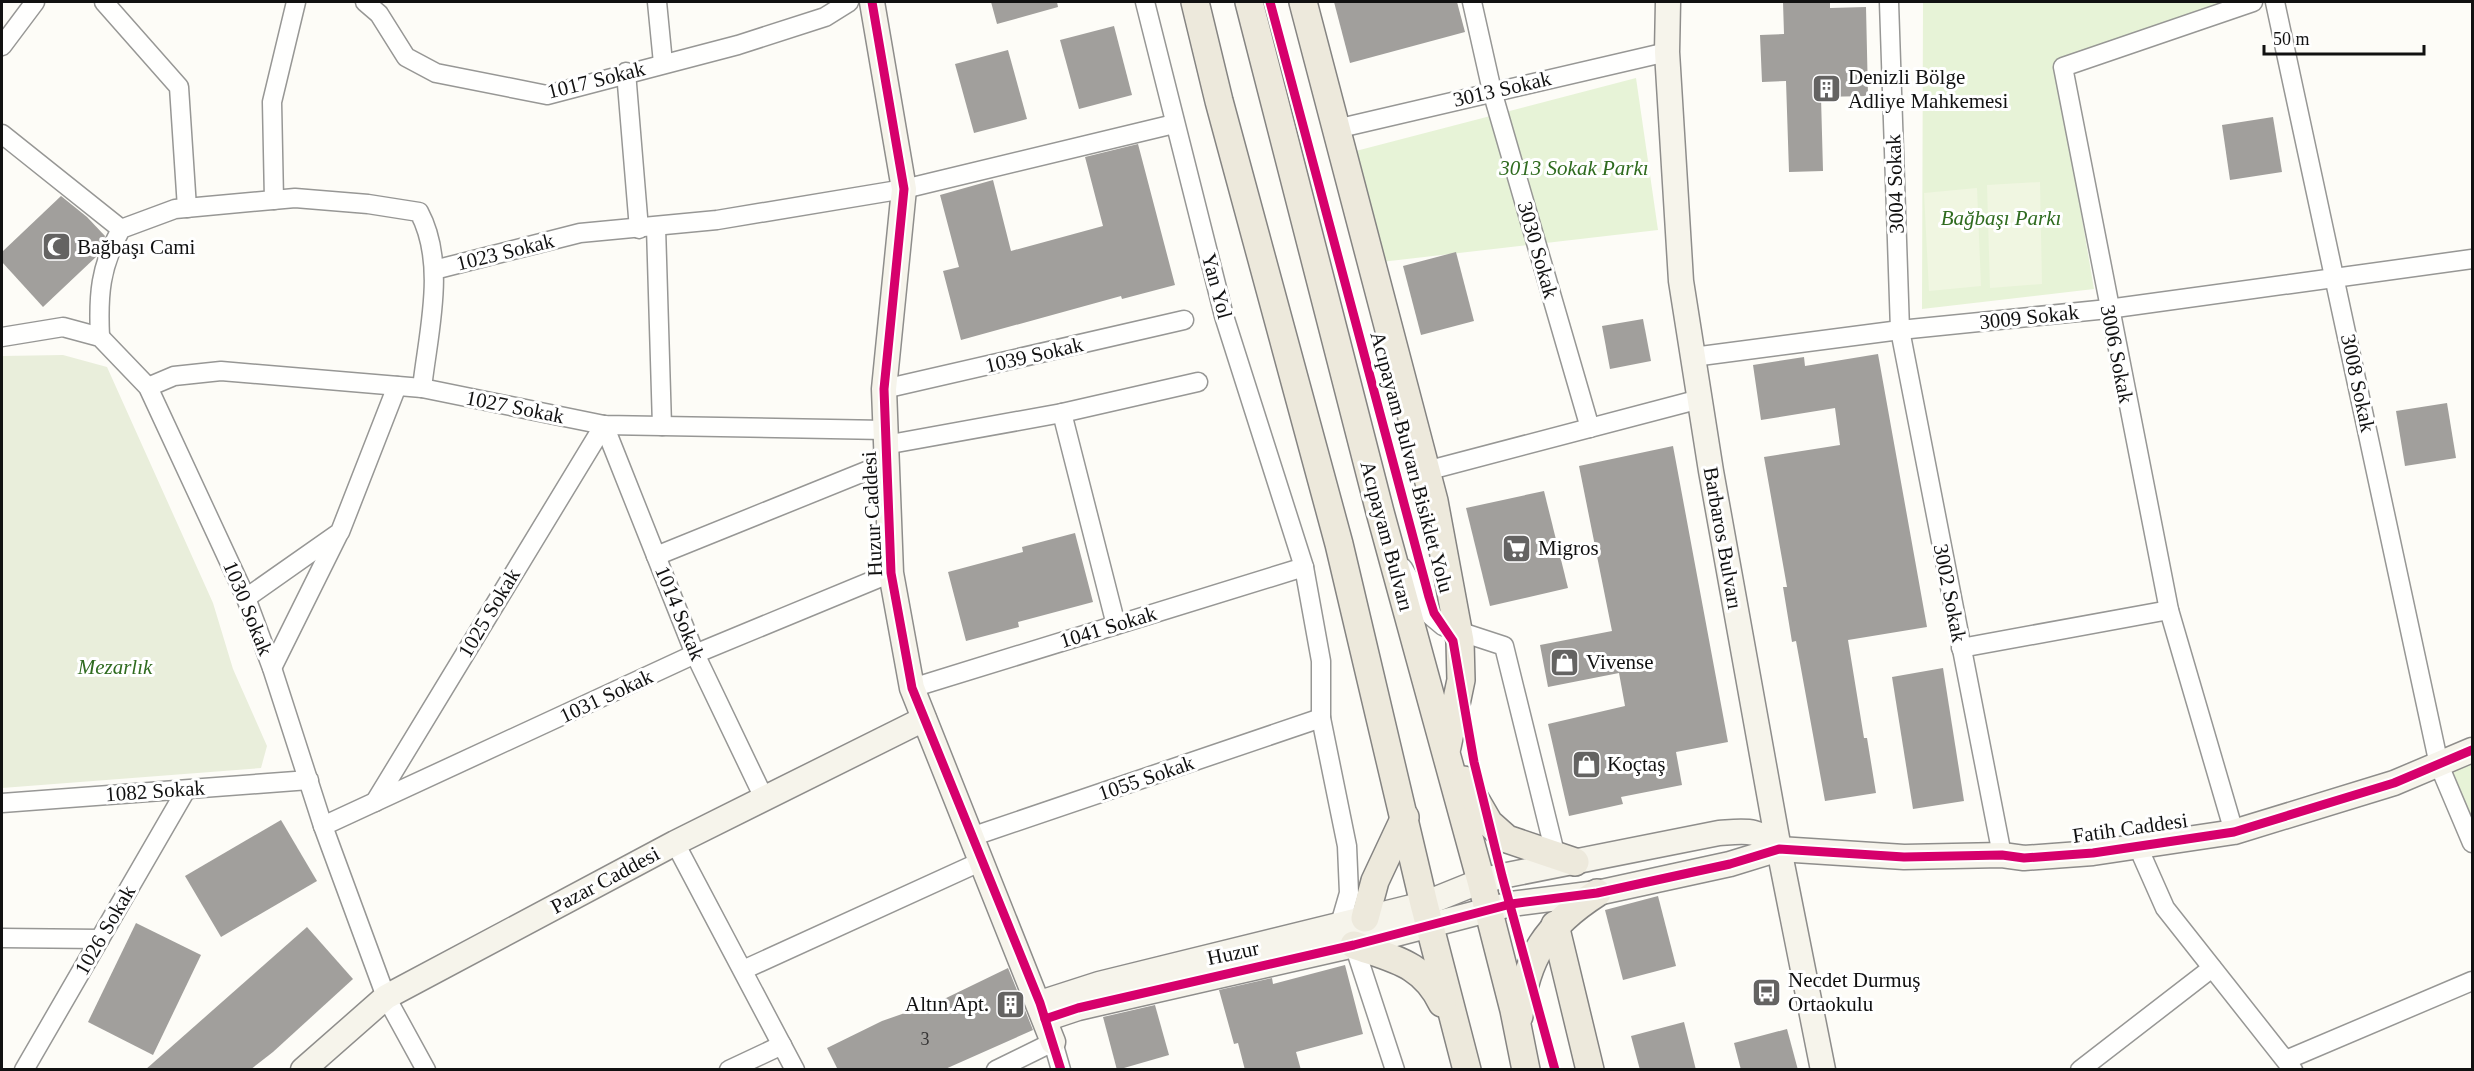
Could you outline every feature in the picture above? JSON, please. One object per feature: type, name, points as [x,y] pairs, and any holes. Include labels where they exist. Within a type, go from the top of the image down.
[{"type":"main road","points":[[1195,2],[1219,101],[1336,533],[1463,1061]]},
{"type":"main road","name":"Acıpayam Bulvarı","points":[[1249,2],[1389,543],[1481,881],[1526,1070]]},
{"type":"main road","points":[[1303,2],[1426,471],[1458,631],[1461,680],[1446,752],[1493,829],[1516,843],[1566,859]]},
{"type":"main road","points":[[1405,817],[1353,929],[1422,973],[1433,985],[1463,1061]]},
{"type":"main road","points":[[1518,1029],[1523,987],[1530,962],[1555,926],[1574,908],[1597,893]]},
{"type":"main road","points":[[1555,926],[1590,1070]]},
{"type":"street","points":[[2,46],[35,2]]},
{"type":"street","points":[[104,2],[179,87],[187,207]]},
{"type":"street","points":[[274,200],[272,102],[296,2]]},
{"type":"street","name":"1017 Sokak","points":[[365,2],[379,14],[406,57],[436,72],[547,95],[626,72],[738,45],[825,18],[849,2]]},
{"type":"street","points":[[657,2],[663,63]]},
{"type":"street","name":"Huzur Caddesi","points":[[872,2],[904,189],[884,389],[891,573],[912,688],[1042,1011]]},
{"type":"street","name":"Yan Yol","points":[[1145,2],[1224,316],[1304,567],[1321,661],[1321,718],[1347,846],[1353,929]]},
{"type":"street","name":"3030 Sokak","points":[[1472,2],[1492,91],[1590,428]]},
{"type":"street","name":"Barbaros Bulvarı","points":[[1668,2],[1667,52],[1681,281],[1779,849],[1823,1070]]},
{"type":"street","name":"3004 Sokak","points":[[1889,2],[1900,330]]},
{"type":"street","name":"3006 Sokak","points":[[2234,832],[2169,610],[2108,309],[2063,67],[2253,2]]},
{"type":"street","name":"3008 Sokak","points":[[2275,2],[2336,277],[2439,765],[2472,843]]},
{"type":"street","name":"3013 Sokak","points":[[1336,129],[1667,52]]},
{"type":"street","points":[[626,72],[647,228],[663,426]]},
{"type":"street","name":"1023 Sokak","points":[[122,229],[175,208],[295,198],[368,204],[419,212],[427,227],[434,270],[580,233],[717,220],[904,189],[1174,124]]},
{"type":"street","points":[[2,134],[122,229],[108,253],[98,297],[100,338]]},
{"type":"street","name":"3009 Sokak","points":[[1693,357],[1900,330],[2108,309],[2472,259]]},
{"type":"street","points":[[422,388],[434,270]]},
{"type":"street","name":"1039 Sokak","points":[[884,389],[1184,320]]},
{"type":"street","name":"1030 Sokak","points":[[4,330],[63,327],[100,338],[148,387],[246,598],[272,668],[323,826],[386,997],[426,1070]]},
{"type":"street","name":"3002 Sokak","points":[[1900,330],[2002,855]]},
{"type":"street","name":"1027 Sokak","points":[[148,387],[174,376],[221,371],[422,388],[604,425],[663,426],[885,446]]},
{"type":"street","points":[[656,556],[885,446],[1062,413],[1197,382]]},
{"type":"street","points":[[272,668],[340,532],[397,386]]},
{"type":"street","points":[[1426,471],[1700,399]]},
{"type":"street","points":[[1062,413],[1116,624]]},
{"type":"street","name":"1014 Sokak","points":[[604,425],[695,654],[764,798]]},
{"type":"street","name":"1025 Sokak","points":[[375,802],[604,425]]},
{"type":"street","points":[[246,598],[340,532]]},
{"type":"street","points":[[1389,543],[1431,616],[1443,626],[1504,646],[1566,859]]},
{"type":"street","name":"1041 Sokak","points":[[912,688],[1304,567]]},
{"type":"street","name":"1031 Sokak","points":[[323,826],[695,654],[891,573]]},
{"type":"street","points":[[1961,648],[2169,610]]},
{"type":"street","name":"1055 Sokak","points":[[971,837],[1321,718]]},
{"type":"street","name":"Pazar Caddesi","points":[[303,1070],[386,997],[675,843],[924,719]]},
{"type":"street","name":"Fatih Caddesi","points":[[1779,849],[1904,857],[2002,855],[2024,858],[2138,848],[2234,832],[2394,783],[2472,750]]},
{"type":"street","name":"1082 Sokak","points":[[2,803],[309,780]]},
{"type":"street","name":"1026 Sokak","points":[[24,1070],[186,790]]},
{"type":"street","points":[[1749,831],[1764,835],[1779,849],[1730,864],[1597,893],[1511,904],[1487,911],[1427,915],[1481,881],[1566,859],[1719,833],[1749,831]]},
{"type":"street","points":[[675,843],[795,1070]]},
{"type":"street","points":[[2138,848],[2165,908],[2290,1065],[2472,981]]},
{"type":"street","points":[[742,970],[982,861]]},
{"type":"street","name":"Huzur","points":[[1042,1011],[1193,981],[1353,929],[1427,915]]},
{"type":"street","points":[[1353,929],[1395,1070]]},
{"type":"street","points":[[2,938],[100,939]]},
{"type":"street","points":[[2080,1070],[2212,968]]},
{"type":"street","points":[[1042,1011],[1061,1070]]},
{"type":"street","points":[[996,1070],[1053,1042]]},
{"type":"street","points":[[729,1070],[782,1045]]},
{"type":"green space","name":"Bağbaşı Parkı","points":[[1923,2],[2225,2],[2056,65],[2094,289],[1922,309]]},
{"type":"green space","name":"3013 Sokak Parkı","points":[[1636,78],[1658,230],[1381,262],[1352,152]]},
{"type":"green space","points":[[2040,182],[2042,284],[1990,288],[1987,185]]},
{"type":"green space","points":[[1977,188],[1981,286],[1929,291],[1924,193]]},
{"type":"green space","name":"Mezarlık","points":[[63,355],[107,367],[213,603],[233,669],[267,746],[261,768],[2,788],[2,356]]},
{"type":"green space","points":[[2472,750],[2472,846],[2439,765]]},
{"type":"building","points":[[991,2],[1057,2],[1058,7],[997,24]]},
{"type":"building","points":[[1334,2],[1457,2],[1465,32],[1350,63]]},
{"type":"building","name":"Denizli Bölge Adliye Mahkemesi","points":[[1783,2],[1830,2],[1830,8],[1866,7],[1868,96],[1821,97],[1823,171],[1789,172],[1786,81],[1762,82],[1760,35],[1784,34]]},
{"type":"building","points":[[1114,26],[1132,95],[1079,109],[1060,40]]},
{"type":"building","points":[[1008,50],[1027,119],[974,133],[955,64]]},
{"type":"building","points":[[2273,117],[2282,172],[2230,180],[2222,125]]},
{"type":"building","points":[[1138,144],[1175,285],[1122,299],[1121,296],[961,340],[943,271],[959,267],[940,195],[993,180],[1011,251],[1103,226],[1085,157]]},
{"type":"building","name":"Bağbaşı Cami","points":[[61,196],[87,217],[105,236],[97,256],[43,307],[2,262],[2,252]]},
{"type":"building","points":[[1456,252],[1474,321],[1421,335],[1403,266]]},
{"type":"building","points":[[1643,319],[1651,361],[1610,369],[1602,326]]},
{"type":"building","points":[[1878,354],[1927,627],[1848,640],[1864,738],[1867,738],[1876,793],[1825,801],[1796,641],[1792,642],[1783,587],[1787,587],[1764,457],[1840,445],[1835,408],[1761,420],[1753,365],[1804,357],[1805,366]]},
{"type":"building","points":[[2447,403],[2456,458],[2405,466],[2396,411]]},
{"type":"building","points":[[1673,446],[1728,742],[1676,752],[1682,785],[1621,797],[1623,804],[1569,816],[1548,724],[1625,706],[1619,673],[1548,687],[1540,645],[1612,631],[1579,466]]},
{"type":"building","name":"Migros","points":[[1544,491],[1568,588],[1490,606],[1466,508]]},
{"type":"building","points":[[1075,533],[1093,602],[1018,622],[1019,627],[966,641],[948,572],[1023,552],[1022,547]]},
{"type":"building","points":[[1943,668],[1964,801],[1913,809],[1892,677]]},
{"type":"building","points":[[281,820],[317,881],[221,937],[185,876]]},
{"type":"building","points":[[1658,896],[1676,966],[1623,980],[1605,910]]},
{"type":"building","points":[[136,923],[201,955],[153,1055],[88,1022]]},
{"type":"building","points":[[307,927],[353,979],[273,1052],[250,1070],[145,1070]]},
{"type":"building","points":[[1345,965],[1363,1034],[1296,1052],[1301,1070],[1245,1070],[1238,1043],[1234,1044],[1219,990],[1272,978],[1273,984]]},
{"type":"building","points":[[1008,968],[1033,1030],[943,1070],[838,1070],[827,1048],[882,1021],[942,1000]]},
{"type":"building","points":[[1155,1005],[1169,1055],[1117,1070],[1103,1017]]},
{"type":"building","points":[[1684,1022],[1696,1070],[1640,1070],[1631,1036]]},
{"type":"building","points":[[1787,1029],[1798,1070],[1741,1070],[1734,1043]]},
{"type":"cycle path","points":[[872,2],[904,189],[884,389],[891,573],[912,688],[1040,1003],[1061,1070]]},
{"type":"cycle path","name":"Acıpayam Bulvarı Bisiklet Yolu","points":[[1270,2],[1429,597],[1434,613],[1453,641],[1474,762],[1502,876],[1555,1070]]},
{"type":"cycle path","points":[[1045,1019],[1078,1008],[1354,945],[1511,904],[1597,893],[1730,864],[1779,849],[1904,857],[2002,855],[2024,858],[2093,853],[2234,832],[2394,783],[2472,750]]},
{"type":"place","name":"Denizli Bölge Adliye Mahkemesi","points":[[1827,89]]},
{"type":"place","name":"Bağbaşı Cami","points":[[56,247]]},
{"type":"place","name":"Migros","points":[[1517,548]]},
{"type":"place","name":"Vivense","points":[[1565,662]]},
{"type":"place","name":"Koçtaş","points":[[1586,764]]},
{"type":"place","name":"Necdet Durmuş Ortaokulu","points":[[1767,992]]},
{"type":"place","name":"Altın Apt.","points":[[1010,1004]]}]
